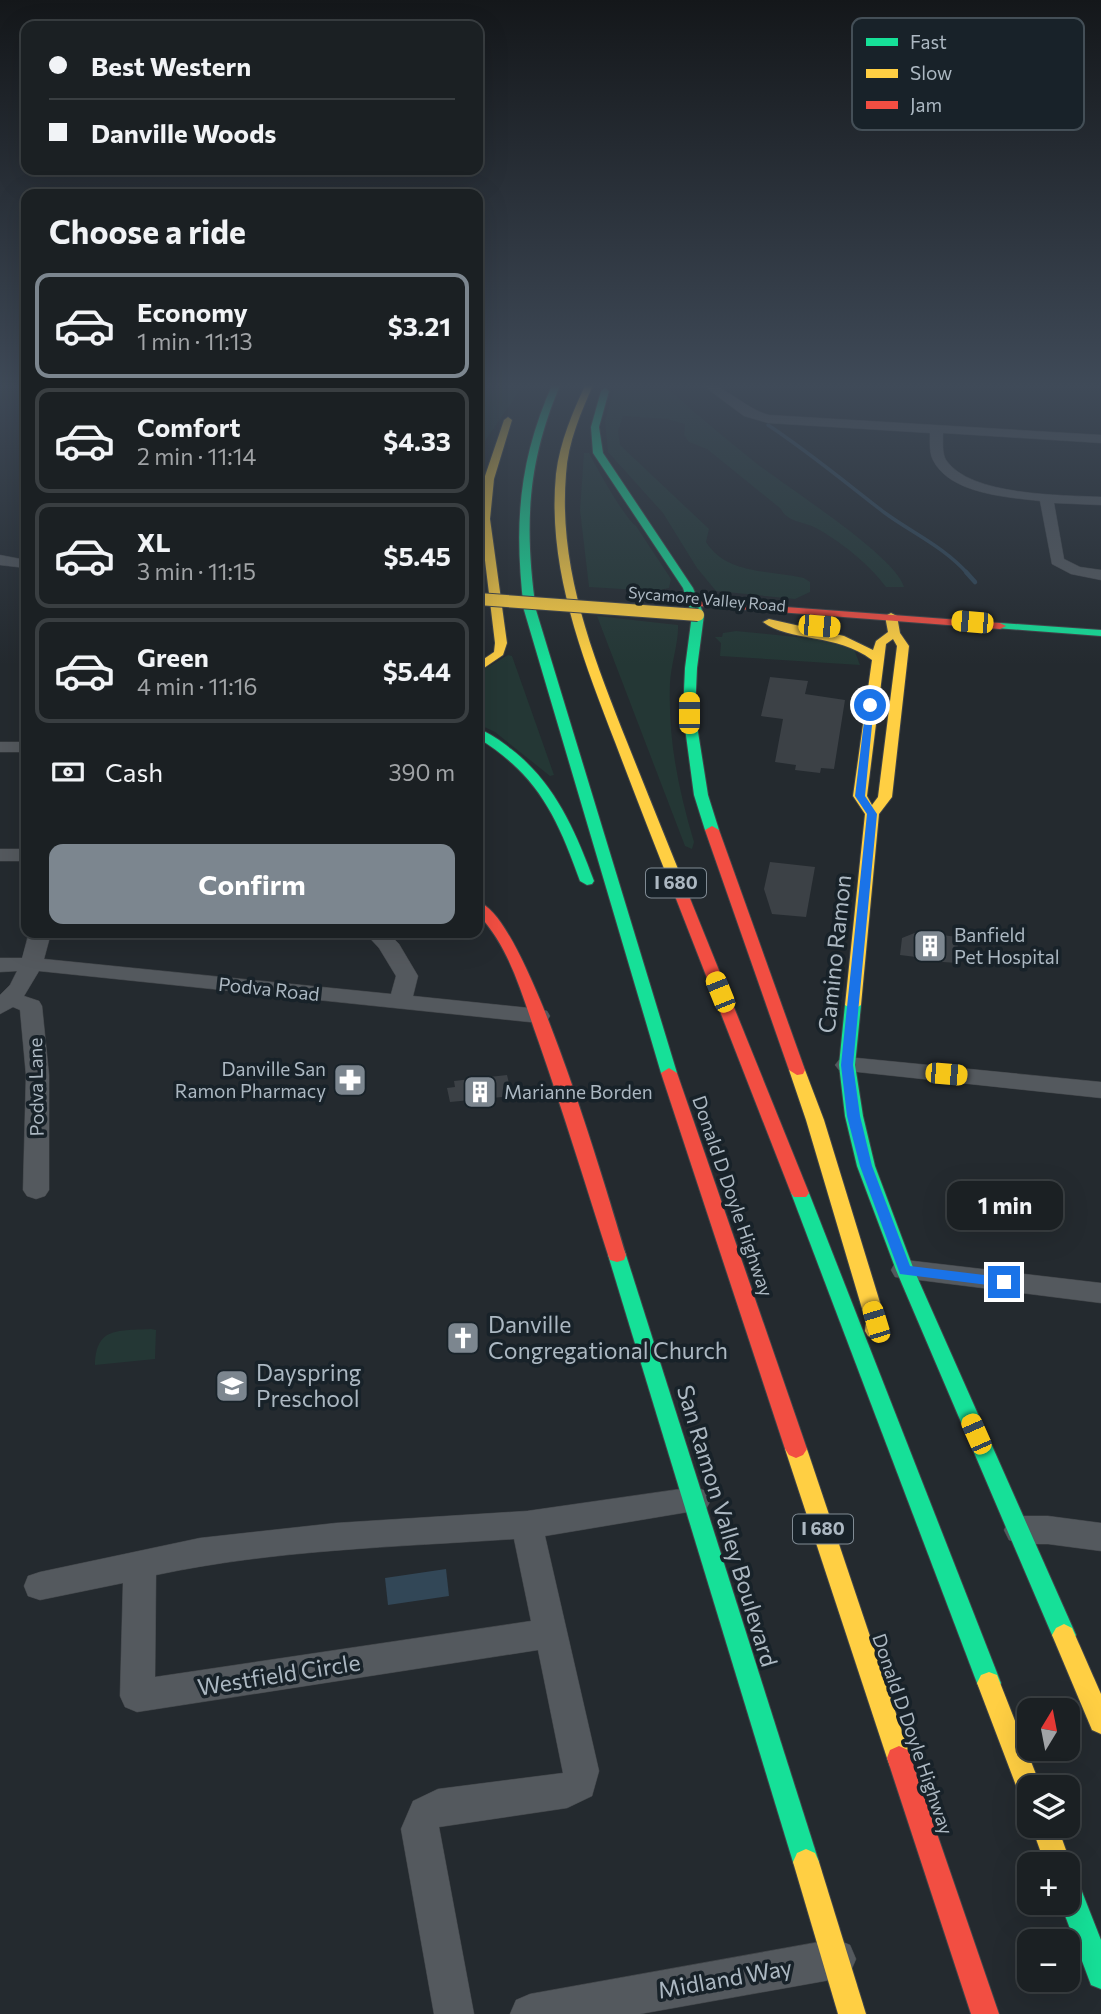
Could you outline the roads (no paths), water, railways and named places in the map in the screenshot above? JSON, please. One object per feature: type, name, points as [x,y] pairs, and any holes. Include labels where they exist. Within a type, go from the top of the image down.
[{"type":"main road","points":[[483,664],[499,653],[501,643],[485,519],[490,477]]},
{"type":"main road","name":"Donald D Doyle Highway","points":[[525,477],[520,519],[522,561],[530,610],[544,661],[660,1045],[985,2014]]},
{"type":"main road","name":"I 680","points":[[561,477],[558,518],[562,560],[572,609],[614,726],[871,1372],[1024,1775]]},
{"type":"main road","points":[[614,477],[688,588],[695,609],[689,713],[701,795],[723,865],[815,1120],[876,1322],[871,1372]]},
{"type":"main road","name":"Sycamore Valley Road","points":[[483,588],[652,600],[769,622],[1101,647]]},
{"type":"main road","name":"Sycamore Valley Road","points":[[483,599],[891,616],[1101,633]]},
{"type":"main road","name":"Camino Ramon","points":[[891,616],[894,633],[903,646],[885,797],[872,814],[847,1065],[854,1116],[866,1166],[905,1270],[1100,1716]]},
{"type":"main road","points":[[769,622],[794,632],[846,637],[866,646],[877,659]]},
{"type":"main road","name":"Camino Ramon","points":[[872,814],[860,796],[880,643],[894,633]]},
{"type":"main road","points":[[483,736],[525,763],[551,793],[595,902]]},
{"type":"main road","name":"San Ramon Valley Boulevard","points":[[483,911],[494,921],[509,943],[540,1016],[695,1500],[852,2014]]},
{"type":"main road","points":[[633,1005],[660,1045]]},
{"type":"main road","points":[[1078,1915],[1101,1975]]},
{"type":"street","points":[[958,477],[994,490],[1046,498],[1101,501]]},
{"type":"street","points":[[1046,498],[1057,561],[1076,571],[1101,575]]},
{"type":"street","points":[[0,560],[21,563]]},
{"type":"street","points":[[0,571],[21,574]]},
{"type":"street","points":[[0,747],[21,747]]},
{"type":"street","points":[[0,855],[21,855]]},
{"type":"street","points":[[5,1003],[20,988],[39,938]]},
{"type":"street","points":[[381,938],[407,976],[400,1001]]},
{"type":"street","name":"Podva Road","points":[[0,965],[31,964],[540,1016]]},
{"type":"street","name":"Podva Lane","points":[[5,1003],[31,1006],[35,1030],[38,1107],[36,1190]]},
{"type":"street","points":[[847,1065],[1101,1090]]},
{"type":"street","points":[[905,1270],[1101,1293]]},
{"type":"street","points":[[40,1586],[200,1552],[336,1537],[527,1525],[695,1500]]},
{"type":"street","points":[[454,2014],[419,1829],[426,1814],[438,1807],[567,1790],[579,1784],[581,1771],[527,1525]]},
{"type":"street","points":[[1020,1530],[1048,1530],[1101,1537]]},
{"type":"street","name":"Westfield Circle","points":[[140,1564],[137,1696],[552,1633]]},
{"type":"street","name":"Midland Way","points":[[530,2014],[836,1959]]},
{"type":"water","points":[[446,1569],[449,1596],[388,1605],[385,1578]]},
{"type":"waterway","points":[[839,477],[885,513],[939,548],[968,574]]},
{"type":"waterway","points":[[966,572],[975,582]]},
{"type":"place","name":"Banfield Pet Hospital","points":[[930,946]]},
{"type":"place","name":"Danville San Ramon Pharmacy","points":[[350,1080]]},
{"type":"place","name":"Marianne Borden","points":[[480,1092]]},
{"type":"place","name":"Danville Congregational Church","points":[[463,1338]]},
{"type":"place","name":"Dayspring Preschool","points":[[232,1386]]}]
